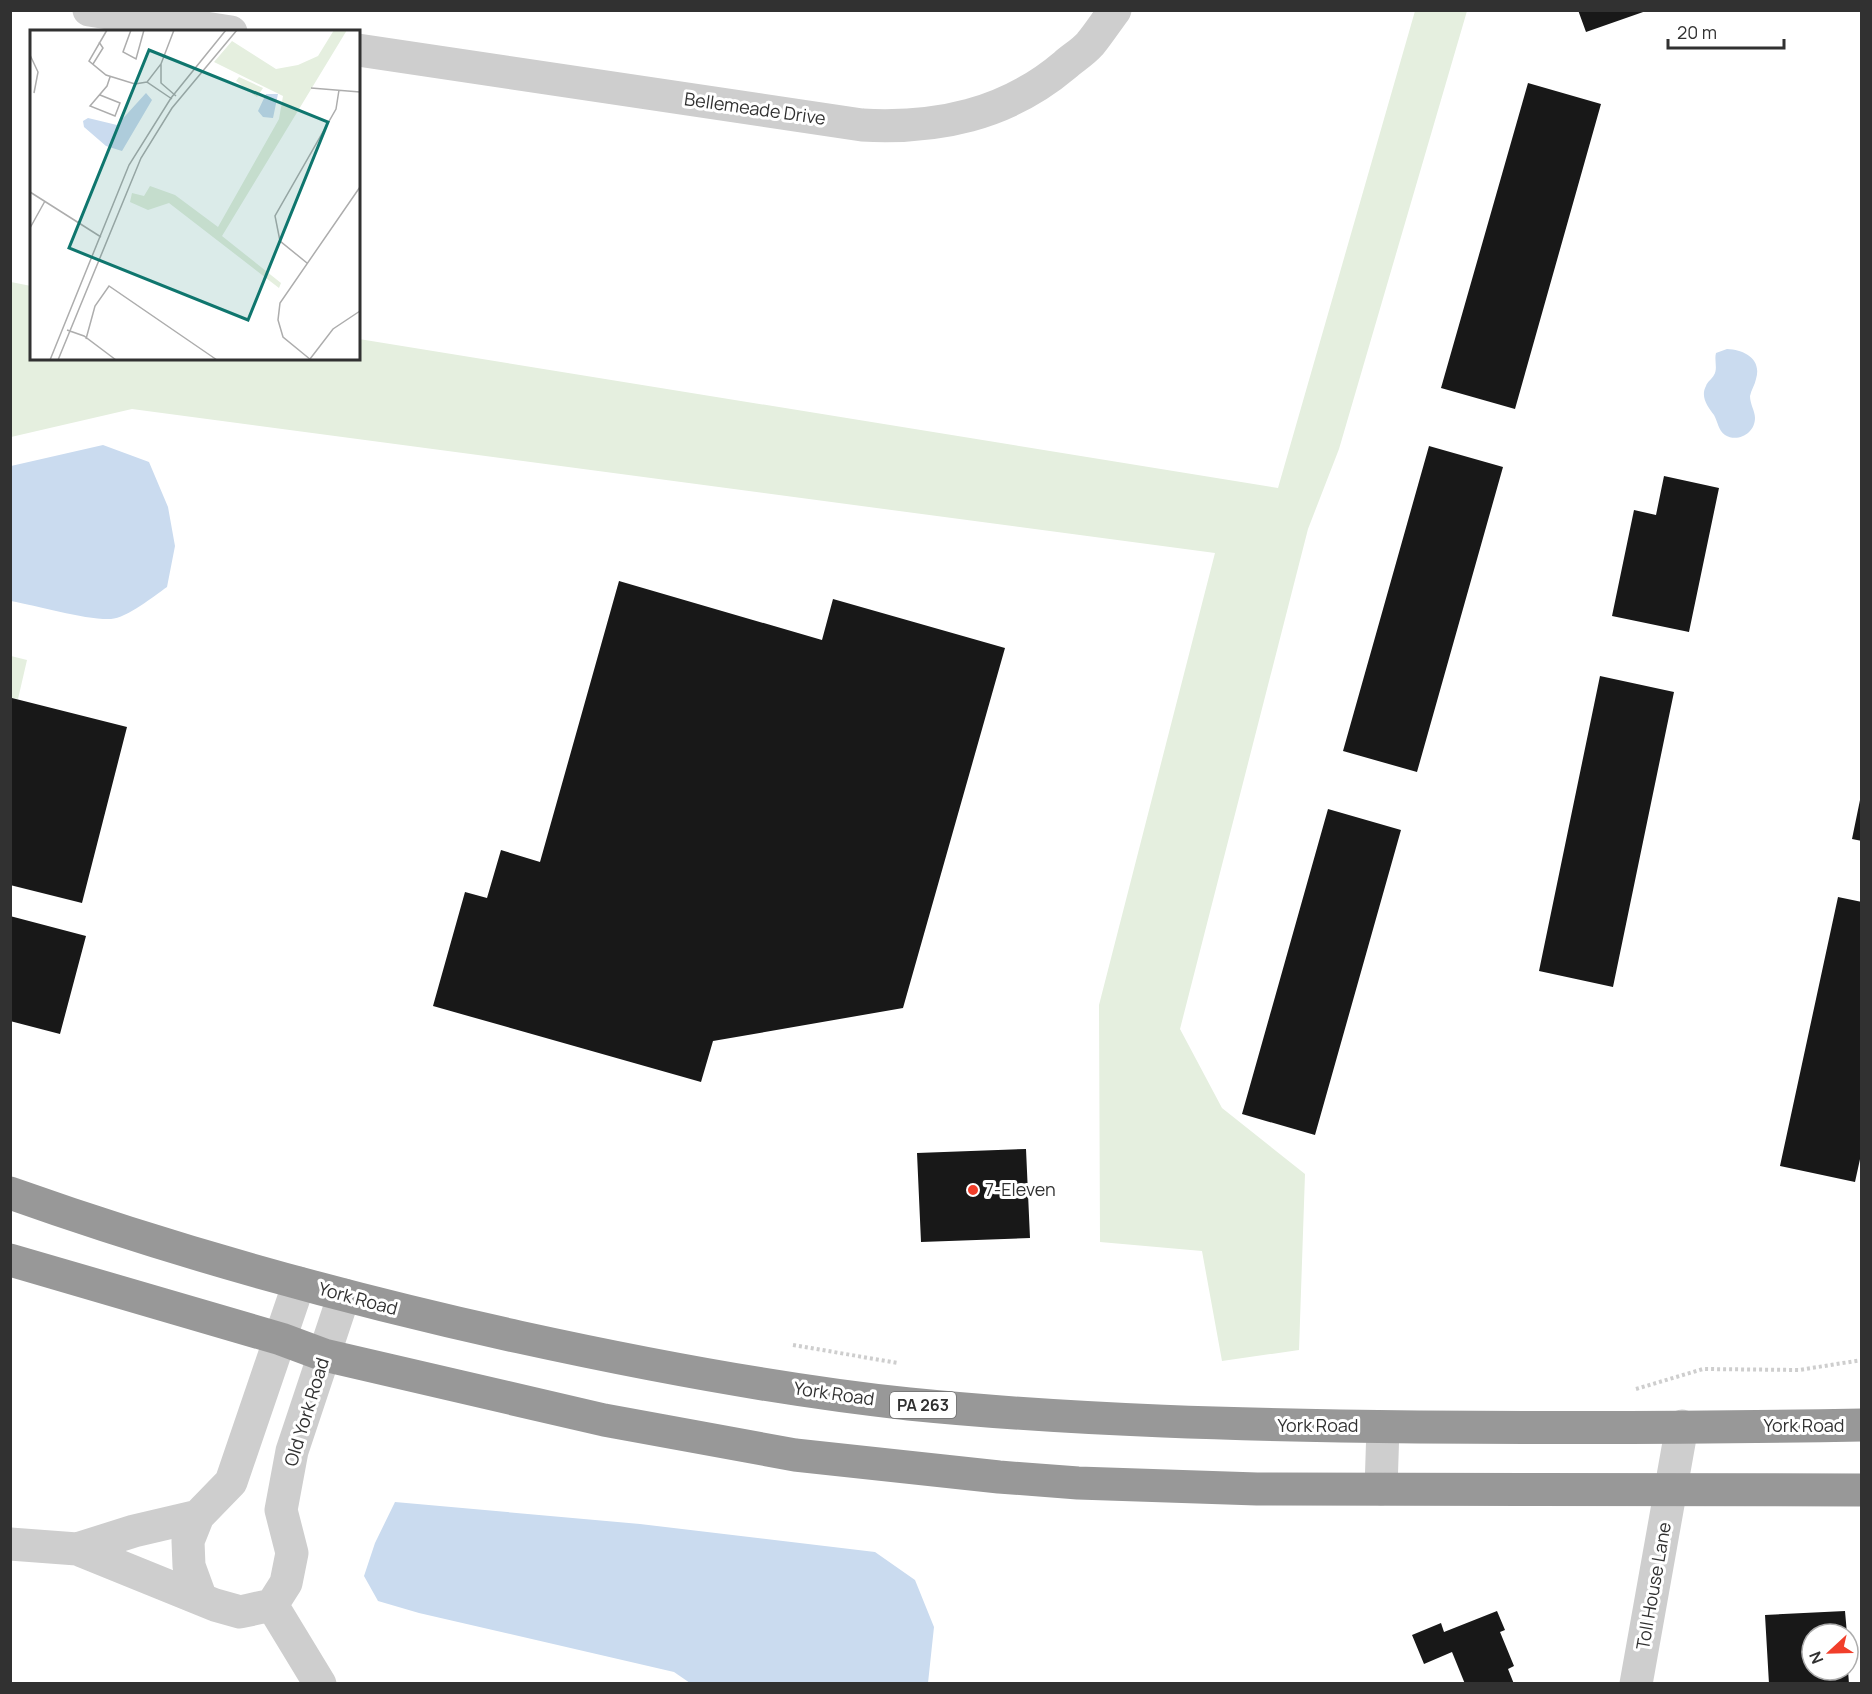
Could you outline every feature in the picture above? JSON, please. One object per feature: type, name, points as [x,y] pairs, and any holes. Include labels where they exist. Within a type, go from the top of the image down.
[{"type":"highway","name":"York Road","points":[[10,1193],[69,1214],[299,1284],[400,1311],[626,1360],[766,1384],[906,1403],[1083,1419],[1261,1426],[1597,1428],[1862,1425]]},
{"type":"highway","points":[[10,1260],[281,1339],[324,1355],[604,1420],[795,1455],[999,1477],[1078,1483],[1257,1490],[1862,1490]]},
{"type":"street","points":[[89,10],[218,30]]},
{"type":"street","name":"Bellemeade Drive","points":[[360,50],[862,125],[898,126],[938,123],[977,114],[1014,99],[1048,80],[1088,45],[1115,10]]},
{"type":"street","points":[[201,1599],[189,1566],[188,1541],[198,1516],[231,1482],[299,1284]]},
{"type":"street","name":"Old York Road","points":[[272,1605],[286,1583],[292,1553],[281,1510],[292,1451],[344,1295]]},
{"type":"street","name":"Toll House Lane","points":[[1636,1683],[1682,1426]]},
{"type":"street","points":[[1381,1489],[1383,1427]]},
{"type":"street","points":[[77,1549],[134,1531],[198,1516]]},
{"type":"street","points":[[10,1544],[77,1549],[201,1599],[240,1612],[272,1605],[320,1683]]},
{"type":"path","points":[[793,1345],[872,1357],[904,1365]]},
{"type":"path","points":[[1632,1390],[1703,1369],[1799,1370],[1862,1360]]},
{"type":"green space","points":[[1415,11],[1467,11],[1339,449],[1308,529],[1180,1029],[1222,1108],[1305,1174],[1299,1350],[1222,1361],[1202,1251],[1100,1242],[1099,1005],[1215,553],[132,409],[11,437],[11,282],[30,286],[30,360],[360,360],[360,339],[1278,488]]},
{"type":"green space","points":[[11,656],[27,660],[18,699],[12,698],[11,704]]},
{"type":"water","points":[[1727,349],[1746,354],[1757,366],[1750,396],[1755,415],[1754,423],[1749,432],[1735,438],[1721,431],[1704,394],[1704,390],[1715,373],[1716,353]]},
{"type":"water","points":[[103,445],[149,462],[168,507],[175,546],[167,587],[132,611],[111,619],[75,615],[11,601],[11,466]]},
{"type":"water","points":[[395,1502],[640,1524],[875,1552],[915,1580],[934,1627],[928,1683],[690,1683],[674,1672],[419,1613],[378,1601],[364,1576],[375,1543]]},
{"type":"building","points":[[1578,10],[1646,10],[1646,11],[1586,32]]},
{"type":"building","points":[[1528,83],[1601,104],[1515,409],[1441,388]]},
{"type":"building","points":[[1429,446],[1503,467],[1417,772],[1343,751]]},
{"type":"building","points":[[1664,476],[1719,488],[1689,632],[1612,616],[1634,510],[1656,515]]},
{"type":"building","points":[[619,581],[822,640],[833,599],[1005,648],[903,1008],[713,1041],[701,1082],[433,1006],[465,892],[487,898],[501,850],[540,862]]},
{"type":"building","points":[[1600,676],[1674,692],[1613,987],[1539,971]]},
{"type":"building","points":[[12,698],[127,727],[82,903],[10,885],[10,704]]},
{"type":"building","points":[[1860,800],[1862,800],[1862,841],[1852,839]]},
{"type":"building","points":[[1328,809],[1401,830],[1315,1135],[1242,1114]]},
{"type":"building","points":[[1838,897],[1862,902],[1862,1150],[1855,1182],[1780,1166]]},
{"type":"building","points":[[10,916],[86,936],[60,1034],[10,1021]]},
{"type":"building","points":[[1026,1149],[1030,1238],[921,1242],[917,1153]]},
{"type":"building","points":[[1497,1611],[1505,1630],[1500,1632],[1514,1666],[1508,1669],[1514,1684],[1465,1684],[1452,1652],[1424,1664],[1412,1635],[1441,1623],[1444,1632]]},
{"type":"building","points":[[1845,1611],[1846,1622],[1800,1622],[1800,1682],[1849,1682],[1849,1684],[1769,1684],[1765,1615]]},
{"type":"place","name":"7-Eleven","points":[[973,1190]]}]
